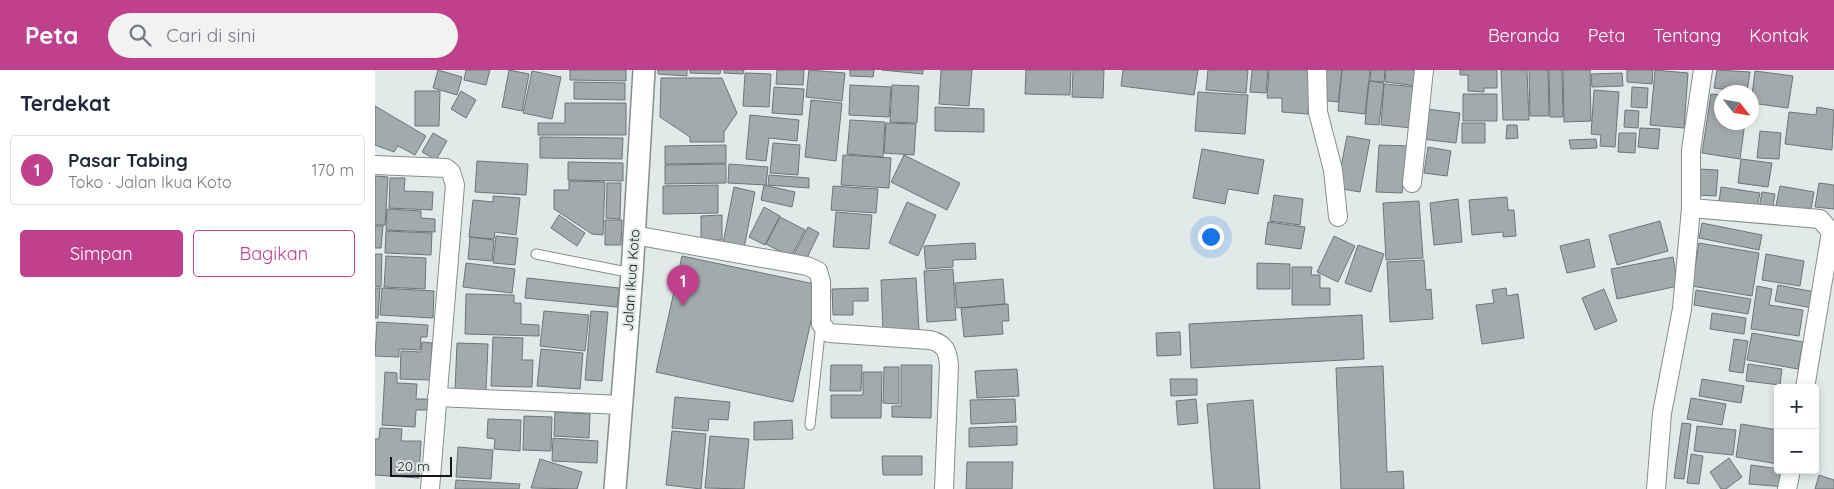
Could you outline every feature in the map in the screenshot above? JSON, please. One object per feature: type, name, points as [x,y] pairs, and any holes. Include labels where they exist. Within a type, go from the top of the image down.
[{"type":"street","name":"Jalan Ikua Koto","points":[[615,489],[632,273],[644,70]]},
{"type":"street","points":[[1317,70],[1318,112],[1333,170],[1338,216]]},
{"type":"street","points":[[1412,183],[1424,70]]},
{"type":"street","points":[[1657,489],[1662,412],[1682,309],[1691,208],[1691,150],[1703,70]]},
{"type":"street","points":[[375,165],[446,168],[451,172],[455,185],[431,489]]},
{"type":"street","points":[[1691,208],[1820,219],[1831,232],[1806,384]]},
{"type":"street","points":[[634,235],[807,266],[818,271],[821,282],[821,324],[829,333],[931,340],[940,344],[948,352],[949,366],[944,489]]},
{"type":"street","points":[[437,397],[622,405]]},
{"type":"street","points":[[1787,489],[1790,474]]},
{"type":"lane","points":[[536,254],[632,273]]},
{"type":"lane","points":[[810,425],[821,324]]},
{"type":"building","points":[[438,70],[462,77],[457,95],[433,88]]},
{"type":"building","points":[[466,70],[490,70],[486,85],[464,80]]},
{"type":"building","points":[[509,70],[529,74],[522,111],[502,107]]},
{"type":"building","points":[[570,70],[626,70],[626,81],[570,80]]},
{"type":"building","points":[[658,70],[687,70],[687,76],[658,74]]},
{"type":"building","points":[[690,70],[721,70],[720,74],[690,73]]},
{"type":"building","points":[[724,70],[744,70],[743,74],[724,73]]},
{"type":"building","points":[[777,70],[804,70],[803,85],[776,84]]},
{"type":"building","points":[[809,70],[845,73],[842,101],[806,97]]},
{"type":"building","points":[[850,70],[874,70],[873,77],[850,76]]},
{"type":"building","points":[[882,70],[923,70],[923,74]]},
{"type":"building","points":[[941,70],[972,70],[969,106],[939,104]]},
{"type":"building","points":[[1026,70],[1071,70],[1070,95],[1025,94]]},
{"type":"building","points":[[1073,70],[1104,70],[1103,98],[1072,97]]},
{"type":"building","points":[[1123,70],[1198,70],[1194,95],[1121,86]]},
{"type":"building","points":[[1208,70],[1248,70],[1246,93],[1206,90]]},
{"type":"building","points":[[1252,70],[1268,70],[1266,93],[1250,92]]},
{"type":"building","points":[[1269,70],[1311,70],[1308,114],[1282,112],[1282,98],[1267,98]]},
{"type":"building","points":[[1322,70],[1342,70],[1338,102],[1319,100]]},
{"type":"building","points":[[1342,70],[1370,70],[1365,114],[1338,111]]},
{"type":"building","points":[[1371,70],[1385,70],[1384,82],[1370,81]]},
{"type":"building","points":[[1386,70],[1419,70],[1417,86],[1385,82]]},
{"type":"building","points":[[1460,70],[1497,70],[1497,88],[1484,88],[1484,92],[1468,91],[1468,75],[1460,75]]},
{"type":"building","points":[[1501,70],[1527,70],[1529,120],[1503,120]]},
{"type":"building","points":[[1529,70],[1548,70],[1549,116],[1530,116]]},
{"type":"building","points":[[1549,70],[1562,70],[1563,117],[1550,117]]},
{"type":"building","points":[[1563,70],[1590,70],[1591,121],[1564,122]]},
{"type":"building","points":[[1627,70],[1653,70],[1652,84],[1627,82]]},
{"type":"building","points":[[1655,70],[1688,73],[1684,128],[1650,125]]},
{"type":"building","points":[[1717,70],[1750,72],[1748,85],[1714,85]]},
{"type":"building","points":[[532,71],[561,77],[552,119],[523,113]]},
{"type":"building","points":[[1755,71],[1793,76],[1788,108],[1759,104],[1759,85],[1753,85]]},
{"type":"building","points":[[745,73],[771,74],[769,107],[743,106]]},
{"type":"building","points":[[1622,73],[1623,86],[1592,87],[1591,74]]},
{"type":"building","points":[[661,78],[722,78],[737,113],[724,132],[724,142],[690,142],[690,137],[660,117]]},
{"type":"building","points":[[1369,81],[1384,83],[1379,125],[1365,124]]},
{"type":"building","points":[[574,82],[625,83],[625,100],[574,99]]},
{"type":"building","points":[[1384,84],[1416,87],[1412,128],[1381,125]]},
{"type":"building","points":[[850,85],[891,87],[889,117],[849,115]]},
{"type":"building","points":[[892,85],[919,86],[917,123],[890,122]]},
{"type":"building","points":[[774,87],[804,89],[802,115],[772,113]]},
{"type":"building","points":[[1632,87],[1648,88],[1647,108],[1631,107]]},
{"type":"building","points":[[1594,90],[1619,92],[1615,147],[1600,146],[1601,135],[1591,134]]},
{"type":"building","points":[[415,91],[440,91],[439,126],[415,126]]},
{"type":"building","points":[[461,91],[476,100],[466,118],[451,109]]},
{"type":"building","points":[[1198,92],[1248,95],[1245,134],[1195,131]]},
{"type":"building","points":[[1463,94],[1497,94],[1497,121],[1463,121]]},
{"type":"building","points":[[1711,94],[1714,94],[1714,130],[1744,130],[1740,159],[1702,153]]},
{"type":"building","points":[[811,100],[842,103],[836,161],[805,157]]},
{"type":"building","points":[[565,103],[626,103],[626,135],[538,135],[538,123],[565,123]]},
{"type":"building","points":[[375,106],[426,136],[415,155],[398,146],[394,152],[375,145]]},
{"type":"building","points":[[935,107],[984,109],[984,132],[935,131]]},
{"type":"building","points":[[1817,107],[1834,110],[1832,150],[1785,144],[1789,112],[1816,115]]},
{"type":"building","points":[[1426,109],[1460,113],[1456,143],[1422,139]]},
{"type":"building","points":[[1625,110],[1639,111],[1638,128],[1624,127]]},
{"type":"building","points":[[750,115],[799,120],[797,141],[769,138],[766,161],[746,159]]},
{"type":"building","points":[[850,120],[885,122],[883,157],[847,154]]},
{"type":"building","points":[[886,123],[916,124],[914,155],[884,153]]},
{"type":"building","points":[[1462,123],[1485,123],[1485,143],[1462,143]]},
{"type":"building","points":[[1507,125],[1517,125],[1518,138],[1506,139]]},
{"type":"building","points":[[1640,128],[1660,129],[1658,149],[1638,147]]},
{"type":"building","points":[[1760,131],[1781,133],[1779,159],[1757,158]]},
{"type":"building","points":[[433,133],[447,141],[436,160],[422,152]]},
{"type":"building","points":[[1619,133],[1636,133],[1635,153],[1618,152]]},
{"type":"building","points":[[1347,136],[1370,140],[1360,192],[1337,188]]},
{"type":"building","points":[[540,137],[623,138],[622,159],[540,158]]},
{"type":"building","points":[[1596,139],[1597,148],[1571,149],[1569,140]]},
{"type":"building","points":[[773,143],[800,145],[798,175],[770,173]]},
{"type":"building","points":[[726,145],[726,163],[665,164],[665,146]]},
{"type":"building","points":[[1379,145],[1412,146],[1409,186],[1403,186],[1402,193],[1376,192]]},
{"type":"building","points":[[1428,147],[1451,151],[1447,176],[1424,173]]},
{"type":"building","points":[[1202,149],[1264,160],[1258,194],[1228,189],[1225,204],[1193,198]]},
{"type":"building","points":[[843,155],[891,158],[889,188],[841,185]]},
{"type":"building","points":[[904,155],[960,183],[947,210],[891,182]]},
{"type":"building","points":[[1741,159],[1772,163],[1768,187],[1738,183]]},
{"type":"building","points":[[477,161],[528,164],[526,195],[475,192]]},
{"type":"building","points":[[568,162],[623,163],[623,181],[568,180]]},
{"type":"building","points":[[726,164],[726,183],[665,184],[665,165]]},
{"type":"building","points":[[729,164],[768,167],[766,185],[728,183]]},
{"type":"building","points":[[1699,169],[1718,170],[1716,196],[1697,195]]},
{"type":"building","points":[[769,175],[809,178],[809,188],[768,185]]},
{"type":"building","points":[[375,176],[388,177],[385,225],[375,225]]},
{"type":"building","points":[[390,178],[405,178],[404,191],[433,192],[432,210],[389,208]]},
{"type":"building","points":[[569,181],[605,182],[603,235],[592,234],[554,209],[554,190],[569,190]]},
{"type":"building","points":[[607,183],[621,183],[620,219],[606,218]]},
{"type":"building","points":[[1819,183],[1834,185],[1834,209],[1815,207]]},
{"type":"building","points":[[718,185],[718,213],[663,214],[663,186]]},
{"type":"building","points":[[764,185],[795,192],[792,207],[761,200]]},
{"type":"building","points":[[833,186],[878,189],[876,213],[831,210]]},
{"type":"building","points":[[1780,186],[1814,192],[1810,216],[1775,210]]},
{"type":"building","points":[[734,187],[755,192],[744,248],[723,243]]},
{"type":"building","points":[[1721,187],[1760,193],[1757,208],[1719,202]]},
{"type":"building","points":[[1762,192],[1775,194],[1772,211],[1759,208]]},
{"type":"building","points":[[1274,195],[1303,199],[1300,225],[1270,221]]},
{"type":"building","points":[[493,196],[520,198],[516,235],[495,232],[494,239],[469,237],[473,200],[493,202]]},
{"type":"building","points":[[1507,197],[1508,210],[1514,210],[1516,236],[1503,237],[1503,232],[1472,235],[1469,200]]},
{"type":"building","points":[[1458,199],[1462,242],[1434,245],[1430,203]]},
{"type":"building","points":[[1419,201],[1423,258],[1386,260],[1383,203]]},
{"type":"building","points":[[907,202],[936,215],[918,256],[889,243]]},
{"type":"building","points":[[764,207],[780,216],[765,245],[749,237]]},
{"type":"building","points":[[387,209],[421,211],[421,218],[435,219],[435,232],[386,230]]},
{"type":"building","points":[[836,212],[872,215],[869,249],[833,247]]},
{"type":"building","points":[[559,215],[585,233],[577,246],[551,228]]},
{"type":"building","points":[[722,215],[722,240],[701,240],[701,216]]},
{"type":"building","points":[[780,217],[805,230],[791,257],[766,244]]},
{"type":"building","points":[[605,220],[622,220],[621,245],[605,245]]},
{"type":"building","points":[[1660,221],[1668,251],[1617,265],[1609,235]]},
{"type":"building","points":[[1268,222],[1305,227],[1301,249],[1265,244]]},
{"type":"building","points":[[1702,223],[1762,235],[1759,250],[1699,238]]},
{"type":"building","points":[[375,226],[383,226],[381,248],[375,248]]},
{"type":"building","points":[[808,227],[819,233],[804,264],[792,258]]},
{"type":"building","points":[[386,231],[432,233],[431,255],[385,253]]},
{"type":"building","points":[[496,236],[518,238],[515,265],[493,263]]},
{"type":"building","points":[[1334,236],[1355,246],[1338,282],[1317,272]]},
{"type":"building","points":[[470,237],[494,240],[492,261],[468,259]]},
{"type":"building","points":[[1589,239],[1595,267],[1567,273],[1560,246]]},
{"type":"building","points":[[975,243],[976,259],[953,260],[953,267],[926,269],[924,246]]},
{"type":"building","points":[[1699,243],[1759,253],[1752,296],[1692,286]]},
{"type":"building","points":[[1358,245],[1384,254],[1371,292],[1345,283]]},
{"type":"building","points":[[375,254],[382,254],[381,287],[375,286]]},
{"type":"building","points":[[1766,254],[1804,261],[1800,286],[1762,280]]},
{"type":"building","points":[[386,256],[426,258],[425,289],[384,287]]},
{"type":"building","points":[[682,256],[819,285],[793,402],[656,372]]},
{"type":"building","points":[[1673,257],[1678,286],[1617,299],[1611,269]]},
{"type":"building","points":[[1424,260],[1426,290],[1431,289],[1433,319],[1390,322],[1387,262]]},
{"type":"building","points":[[466,263],[515,269],[512,293],[463,287]]},
{"type":"building","points":[[1257,263],[1290,264],[1290,289],[1257,289]]},
{"type":"building","points":[[1292,267],[1312,267],[1311,275],[1320,275],[1320,288],[1330,288],[1330,305],[1292,305]]},
{"type":"building","points":[[953,269],[956,320],[927,322],[924,271]]},
{"type":"building","points":[[527,278],[619,288],[617,307],[525,298]]},
{"type":"building","points":[[916,278],[919,330],[883,331],[881,280]]},
{"type":"building","points":[[1003,279],[1005,304],[957,308],[955,283]]},
{"type":"building","points":[[1778,285],[1815,292],[1812,308],[1775,301]]},
{"type":"building","points":[[1757,286],[1772,289],[1769,305],[1803,310],[1799,336],[1751,329]]},
{"type":"building","points":[[375,288],[380,288],[378,318],[375,318]]},
{"type":"building","points":[[382,288],[434,291],[433,318],[380,315]]},
{"type":"building","points":[[868,288],[868,301],[853,301],[853,315],[833,315],[832,289]]},
{"type":"building","points":[[1506,288],[1507,296],[1518,294],[1524,338],[1482,344],[1476,305],[1494,303],[1492,290]]},
{"type":"building","points":[[1604,289],[1617,321],[1595,330],[1582,298]]},
{"type":"building","points":[[1696,290],[1751,299],[1748,314],[1694,305]]},
{"type":"building","points":[[466,294],[514,295],[514,303],[521,303],[521,324],[539,325],[539,336],[465,334]]},
{"type":"building","points":[[1008,304],[1009,321],[1002,321],[1003,334],[964,337],[961,308]]},
{"type":"building","points":[[544,311],[589,315],[585,351],[540,346]]},
{"type":"building","points":[[591,311],[608,312],[602,381],[585,380]]},
{"type":"building","points":[[1712,313],[1746,318],[1744,334],[1710,329]]},
{"type":"building","points":[[1362,315],[1364,359],[1191,368],[1189,324]]},
{"type":"building","points":[[377,322],[428,325],[427,337],[421,337],[420,350],[399,349],[399,357],[375,356]]},
{"type":"building","points":[[1180,332],[1181,355],[1157,356],[1156,333]]},
{"type":"building","points":[[1752,333],[1803,342],[1798,369],[1747,360]]},
{"type":"building","points":[[493,337],[523,338],[522,360],[533,360],[532,387],[491,386]]},
{"type":"building","points":[[1734,339],[1748,341],[1743,373],[1729,371]]},
{"type":"building","points":[[422,342],[432,343],[430,380],[400,379],[401,351],[421,352]]},
{"type":"building","points":[[457,343],[488,344],[486,391],[455,390]]},
{"type":"building","points":[[541,349],[583,353],[580,389],[537,386]]},
{"type":"building","points":[[1748,364],[1782,369],[1780,384],[1746,381]]},
{"type":"building","points":[[831,365],[862,365],[861,391],[830,391]]},
{"type":"building","points":[[901,365],[932,365],[931,418],[892,417],[892,406],[901,406]]},
{"type":"building","points":[[1383,366],[1387,472],[1403,471],[1404,489],[1341,489],[1336,368]]},
{"type":"building","points":[[884,367],[899,367],[899,404],[883,403]]},
{"type":"building","points":[[1017,369],[1019,396],[977,398],[975,371]]},
{"type":"building","points":[[385,372],[397,373],[397,383],[417,384],[416,399],[428,399],[427,410],[416,410],[415,427],[382,425]]},
{"type":"building","points":[[863,372],[882,372],[881,418],[831,418],[831,395],[863,395]]},
{"type":"building","points":[[1170,379],[1197,379],[1197,395],[1171,396]]},
{"type":"building","points":[[1702,379],[1744,386],[1741,403],[1699,396]]},
{"type":"building","points":[[675,397],[730,402],[728,420],[709,419],[708,431],[672,428]]},
{"type":"building","points":[[1691,398],[1726,404],[1722,425],[1687,419]]},
{"type":"building","points":[[1015,399],[1016,422],[971,424],[970,400]]},
{"type":"building","points":[[1196,399],[1198,423],[1178,425],[1176,401]]},
{"type":"building","points":[[1253,400],[1260,489],[1214,489],[1207,404]]},
{"type":"building","points":[[555,412],[590,414],[589,438],[554,436]]},
{"type":"building","points":[[524,416],[552,417],[551,451],[523,450]]},
{"type":"building","points":[[488,419],[521,420],[520,451],[494,449],[495,439],[487,438]]},
{"type":"building","points":[[792,420],[793,439],[754,440],[754,422]]},
{"type":"building","points":[[1682,423],[1691,424],[1684,479],[1674,478]]},
{"type":"building","points":[[1741,424],[1774,429],[1774,463],[1736,457]]},
{"type":"building","points":[[1017,426],[1017,445],[969,447],[969,428]]},
{"type":"building","points":[[1697,426],[1736,430],[1733,455],[1694,451]]},
{"type":"building","points":[[380,428],[402,429],[401,441],[421,441],[419,478],[375,475],[375,439],[379,439]]},
{"type":"building","points":[[672,431],[706,434],[701,489],[666,485]]},
{"type":"building","points":[[710,436],[749,439],[744,489],[705,488]]},
{"type":"building","points":[[553,438],[598,441],[597,463],[552,461]]},
{"type":"building","points":[[458,447],[493,450],[491,479],[456,477]]},
{"type":"building","points":[[1691,454],[1703,456],[1699,484],[1687,483]]},
{"type":"building","points":[[882,456],[922,456],[922,475],[883,475]]},
{"type":"building","points":[[1729,458],[1742,477],[1726,489],[1721,489],[1710,472]]},
{"type":"building","points":[[540,459],[582,472],[577,489],[531,488]]},
{"type":"building","points":[[967,462],[1013,462],[1012,489],[966,489]]},
{"type":"building","points":[[1751,465],[1774,468],[1774,474],[1787,474],[1786,487],[1749,484]]},
{"type":"building","points":[[1819,475],[1834,480],[1834,489],[1815,489]]},
{"type":"building","points":[[456,480],[520,484],[519,489],[455,489]]},
{"type":"place","name":"Pasar Tabing","points":[[683,306]]}]
